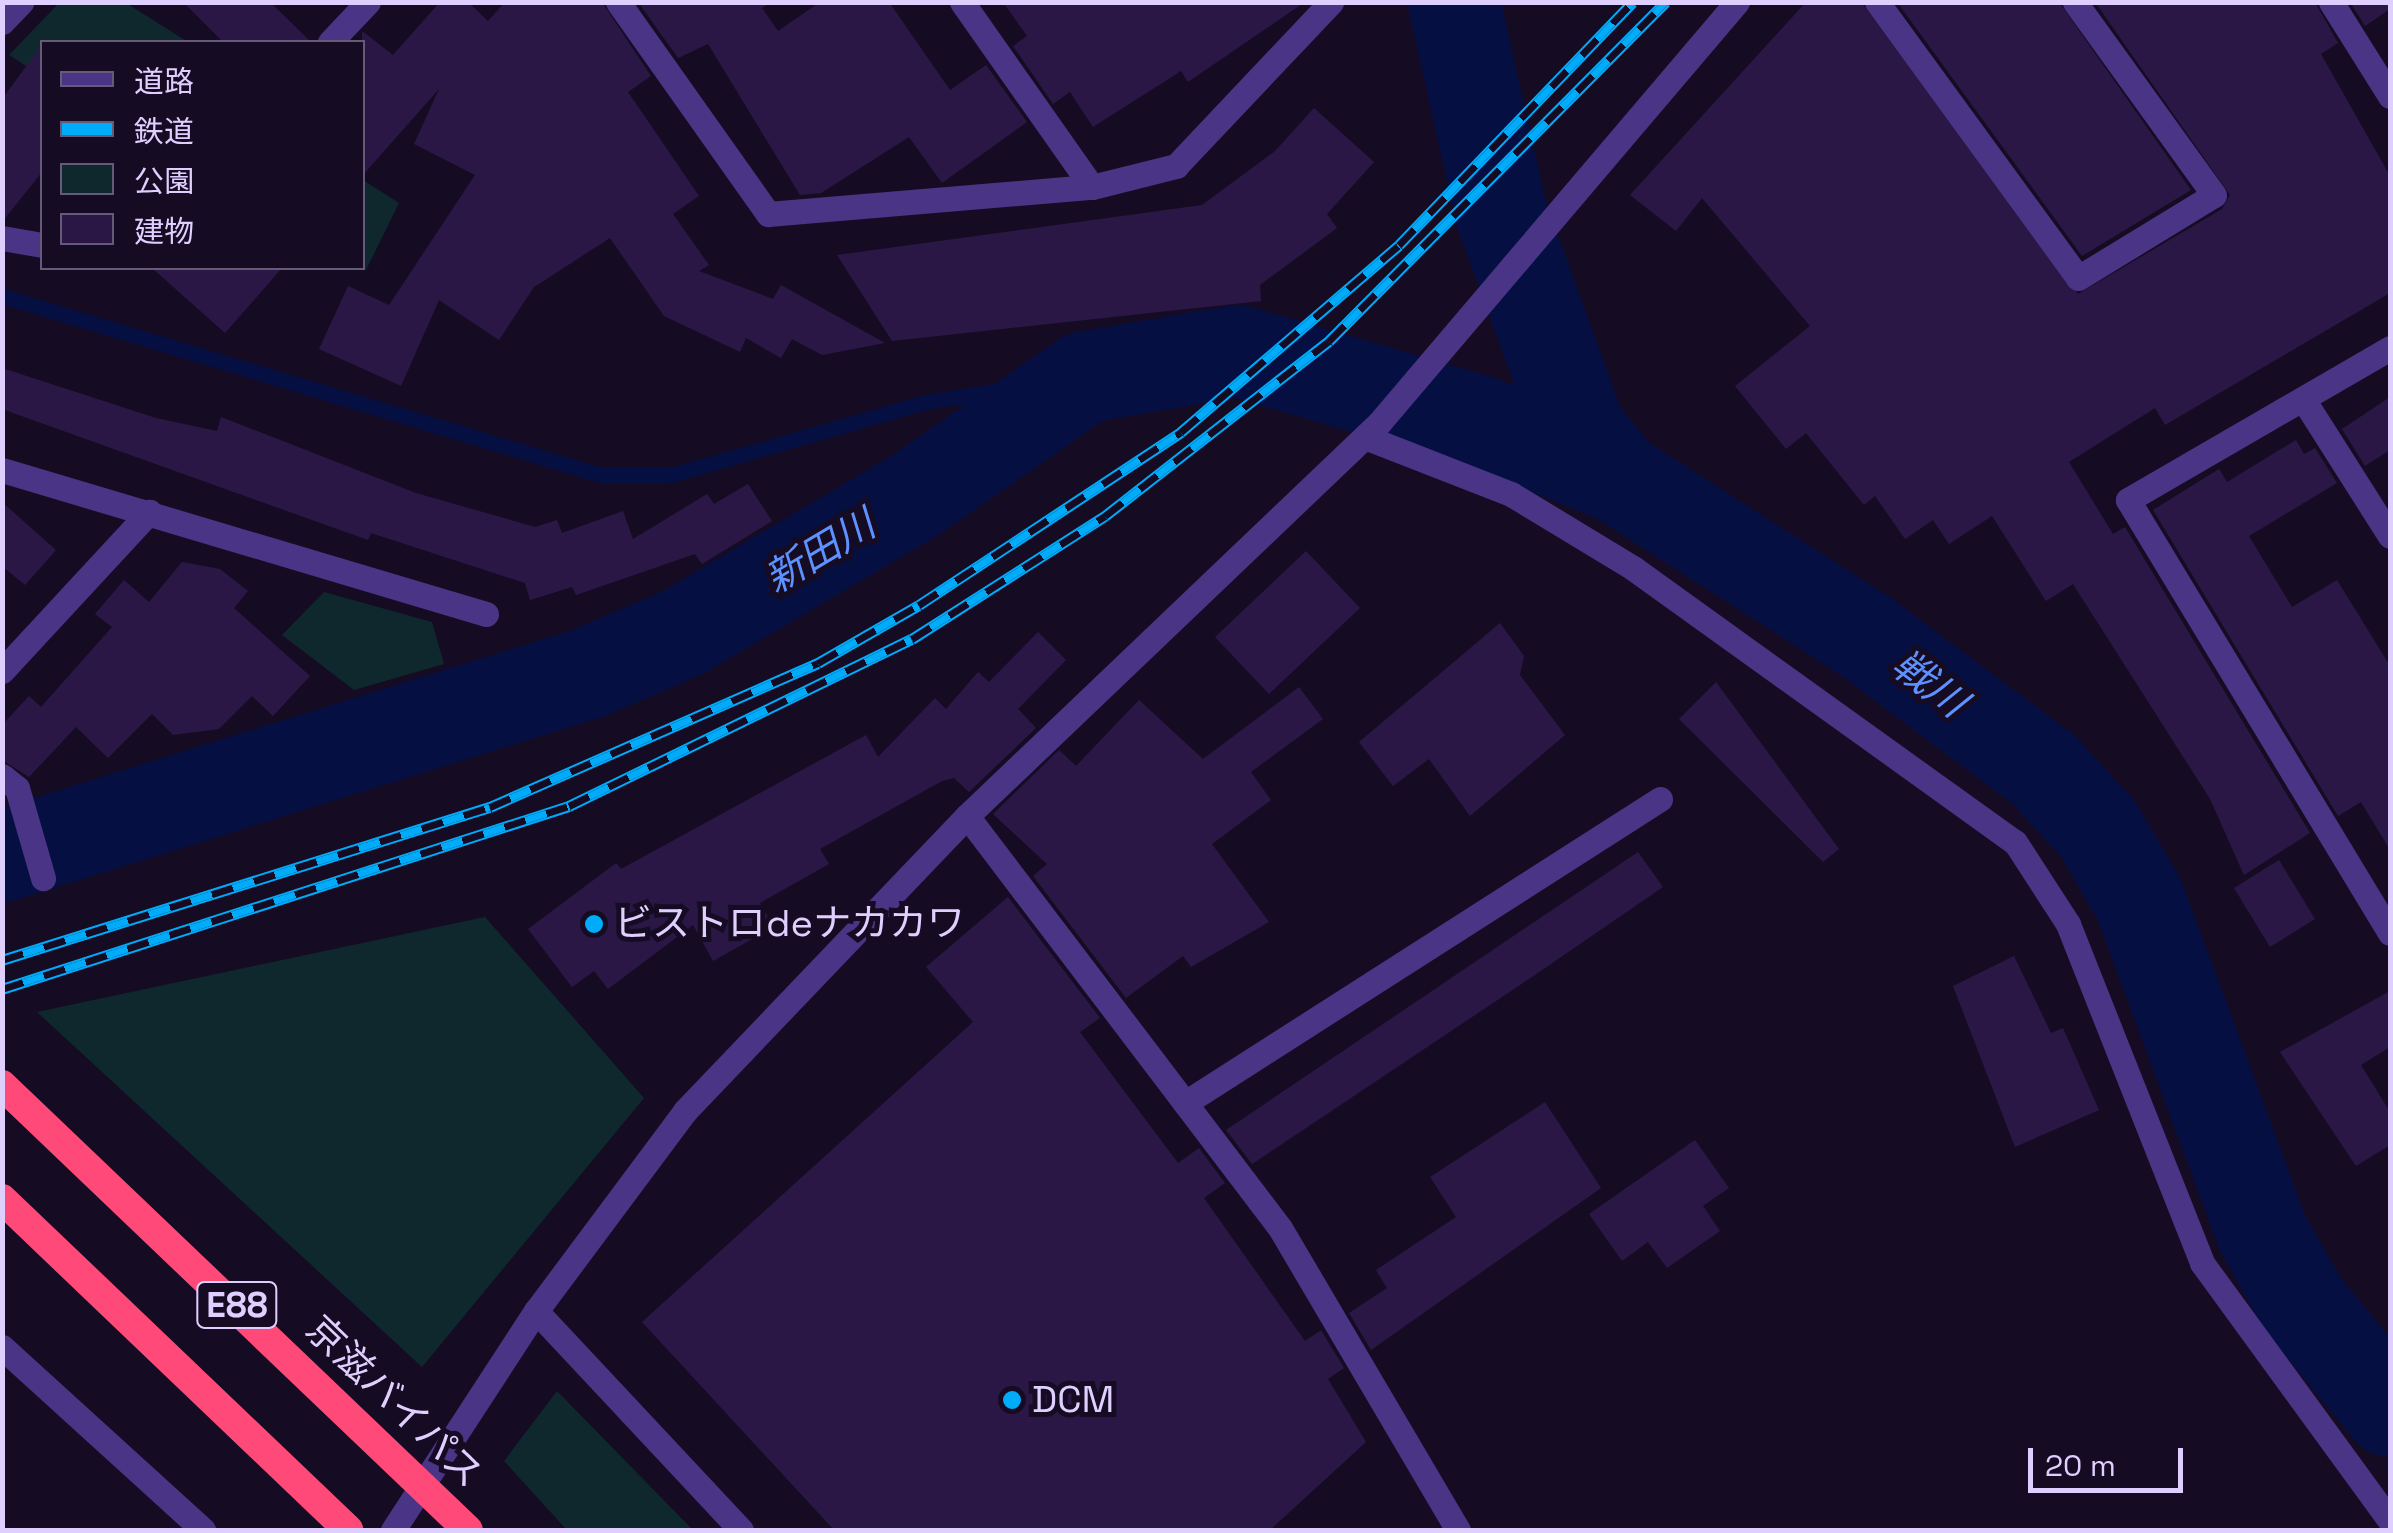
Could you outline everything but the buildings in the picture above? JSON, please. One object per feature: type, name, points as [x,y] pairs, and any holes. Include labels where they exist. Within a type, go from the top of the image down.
[{"type":"highway","name":"京滋バイパス","points":[[2,1084],[468,1530]]},
{"type":"highway","name":"E88","points":[[2,1199],[348,1530]]},
{"type":"street","points":[[2,22],[21,2]]},
{"type":"street","points":[[332,40],[368,2]]},
{"type":"street","points":[[618,2],[768,214],[1092,186],[1176,166],[1319,7]]},
{"type":"street","points":[[962,2],[1092,186]]},
{"type":"street","points":[[393,1530],[466,1412],[536,1310],[685,1111],[968,816],[1372,430],[1488,300],[1738,2]]},
{"type":"street","points":[[1877,2],[2078,278],[2214,196],[2074,2]]},
{"type":"street","points":[[2331,2],[2390,96]]},
{"type":"street","points":[[2,238],[40,245]]},
{"type":"street","points":[[2390,348],[2128,500],[2390,933]]},
{"type":"street","points":[[2303,399],[2390,536]]},
{"type":"street","points":[[1372,430],[1510,494],[1633,568],[2015,842],[2068,924],[2202,1263],[2270,1368],[2390,1521]]},
{"type":"street","points":[[2,470],[486,614]]},
{"type":"street","points":[[2,671],[149,512]]},
{"type":"street","points":[[2,776],[17,788],[15,818],[43,878]]},
{"type":"street","points":[[1185,1103],[1660,798]]},
{"type":"street","points":[[968,816],[1280,1228],[1458,1530]]},
{"type":"street","points":[[536,1310],[741,1530]]},
{"type":"street","points":[[2,1347],[204,1530]]},
{"type":"green space","points":[[59,3],[126,3],[185,40],[40,40],[40,75],[9,55]]},
{"type":"green space","points":[[365,181],[399,203],[365,270]]},
{"type":"green space","points":[[324,592],[432,622],[444,664],[354,690],[282,635]]},
{"type":"green space","points":[[485,917],[644,1098],[422,1367],[37,1012]]},
{"type":"green space","points":[[557,1391],[694,1530],[567,1530],[504,1461]]},
{"type":"waterway","name":"戦川","points":[[1454,2],[1501,213],[1580,431],[1619,478],[1865,636],[2043,769],[2098,829],[2139,899],[2262,1232],[2302,1303],[2390,1411]]},
{"type":"waterway","points":[[2,296],[601,475],[671,475],[925,402],[1085,377]]},
{"type":"waterway","name":"新田川","points":[[2,856],[589,673],[682,633],[914,496],[1085,377],[1238,351],[1482,422],[1619,478]]},
{"type":"railway","points":[[2,960],[490,807],[818,663],[919,605],[1181,432],[1399,245],[1633,2]]},
{"type":"railway","points":[[2,989],[569,806],[912,639],[1105,516],[1329,341],[1666,2]]},
{"type":"place","name":"ビストロdeナカカワ","points":[[594,924]]},
{"type":"place","name":"DCM","points":[[1012,1400]]}]
